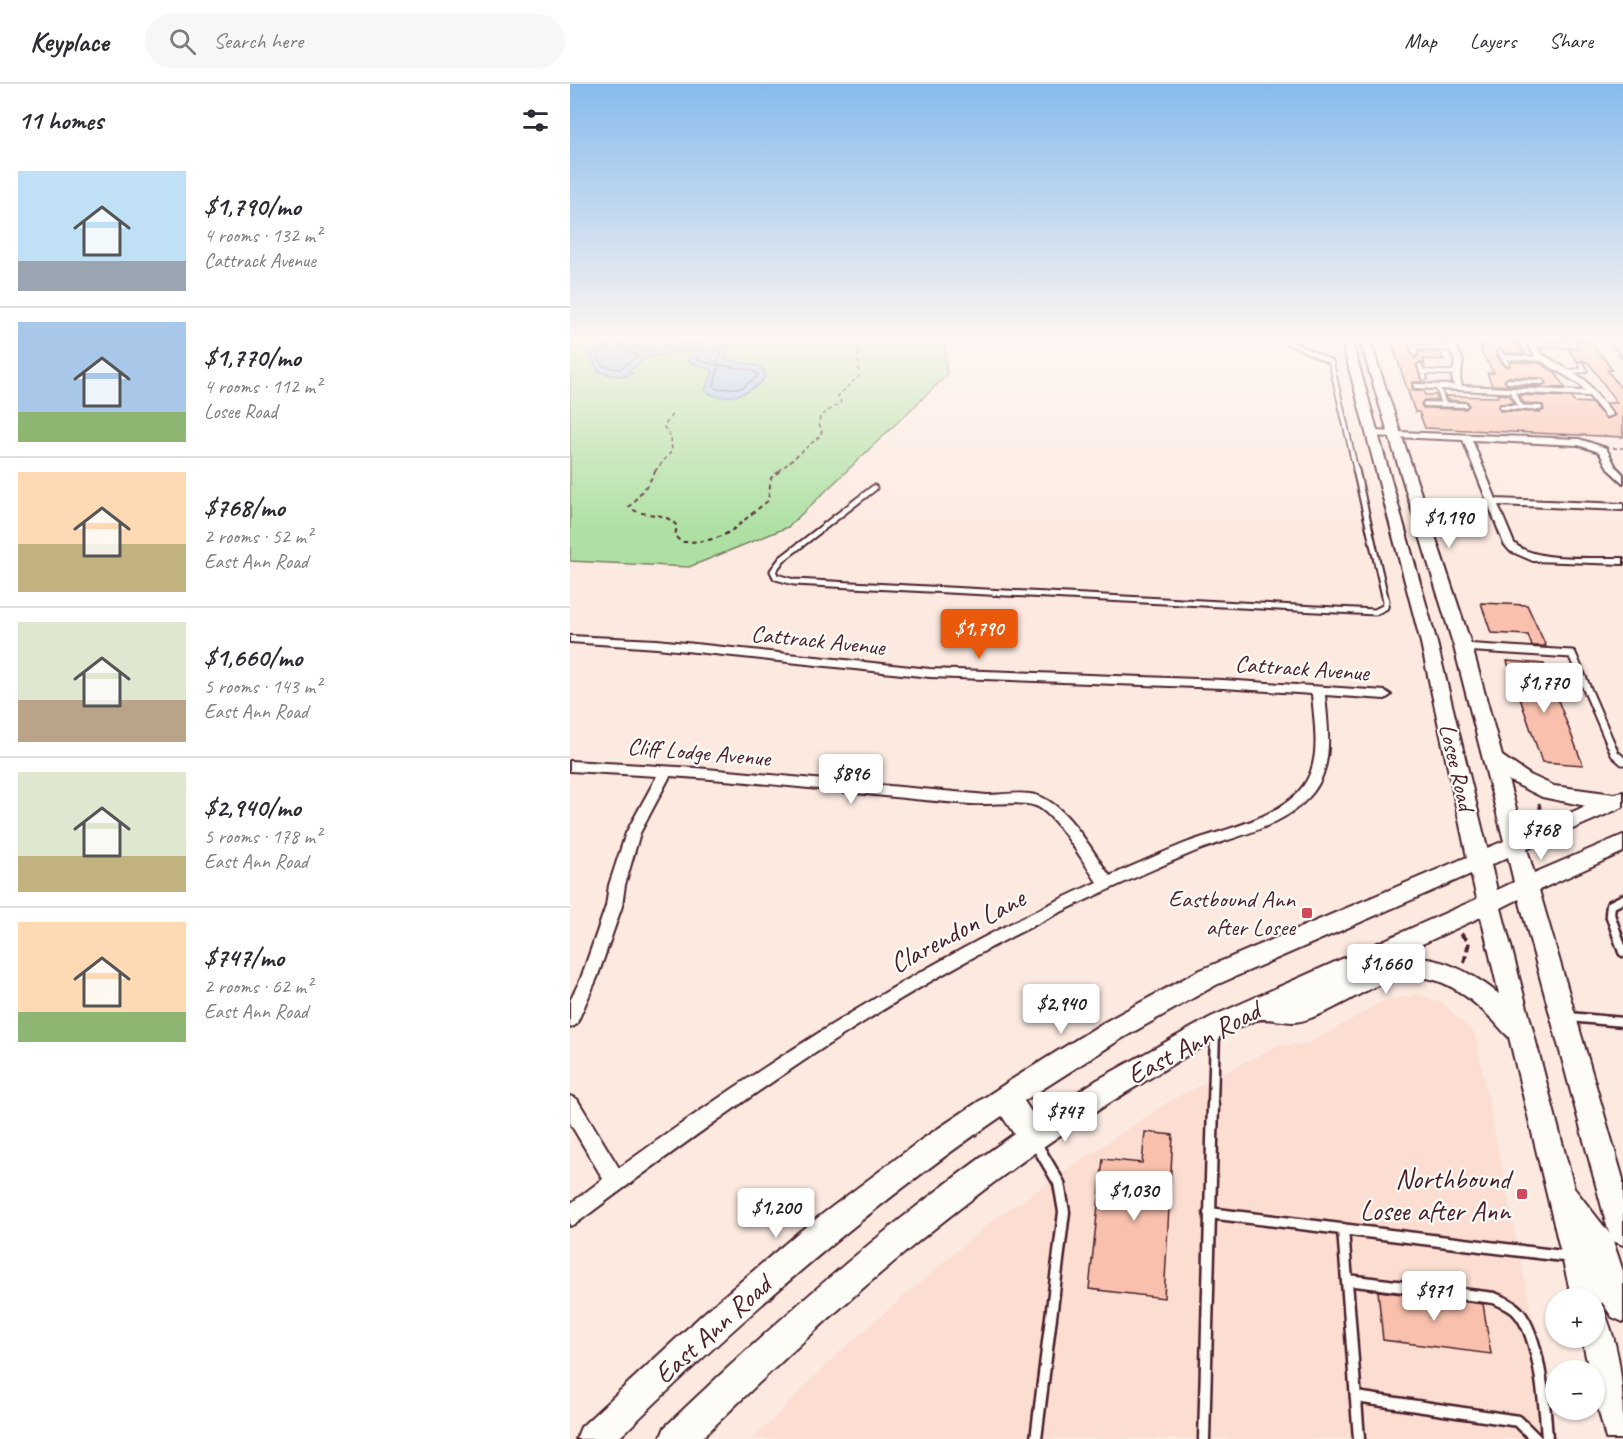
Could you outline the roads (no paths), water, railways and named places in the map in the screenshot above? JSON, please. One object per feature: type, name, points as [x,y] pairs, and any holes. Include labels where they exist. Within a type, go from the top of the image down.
[{"type":"main road","name":"Losee Road","points":[[1365,404],[1429,643],[1488,904],[1585,1288]]},
{"type":"main road","name":"Losee Road","points":[[1386,404],[1463,647],[1623,1230]]},
{"type":"main road","points":[[1494,760],[1518,779],[1549,794],[1576,799],[1621,800]]},
{"type":"main road","name":"East Ann Road","points":[[593,1439],[741,1302],[833,1223],[1006,1098],[1142,1012],[1207,978],[1621,800]]},
{"type":"main road","name":"East Ann Road","points":[[677,1439],[819,1304],[933,1210],[1032,1138],[1115,1084],[1255,1008],[1623,843]]},
{"type":"main road","points":[[1255,1008],[1301,1010],[1389,970],[1420,967],[1451,976],[1479,992],[1501,1010],[1520,1033]]},
{"type":"main road","points":[[1006,1098],[1032,1138]]},
{"type":"main road","points":[[1559,1189],[1601,1247],[1615,1296],[1623,1306]]},
{"type":"main road","points":[[1600,1348],[1622,1431]]},
{"type":"street","points":[[1600,404],[1609,415]]},
{"type":"street","points":[[1373,434],[1579,442],[1603,450],[1612,468],[1623,480]]},
{"type":"street","points":[[1467,438],[1509,544],[1526,556],[1623,561]]},
{"type":"street","points":[[1494,502],[1623,507]]},
{"type":"street","name":"Cattrack Avenue","points":[[570,639],[678,646],[930,673],[1058,680],[1187,682],[1385,695]]},
{"type":"street","name":"Clarendon Lane","points":[[570,1216],[720,1107],[855,1017],[955,959],[1108,885],[1192,847],[1265,820],[1291,805],[1307,791],[1318,769],[1321,753],[1318,691]]},
{"type":"street","name":"Cliff Lodge Avenue","points":[[570,766],[666,771],[906,794],[997,800],[1030,799],[1043,803],[1055,812],[1108,885]]},
{"type":"street","points":[[570,1020],[589,978],[614,906],[617,885],[633,833],[666,771]]},
{"type":"street","points":[[570,1106],[616,1182]]},
{"type":"lane","points":[[874,488],[782,559],[773,570],[776,577],[795,582],[1375,612],[1385,607],[1386,601],[1341,404]]},
{"type":"lane","points":[[1449,404],[1465,405]]},
{"type":"lane","points":[[1502,407],[1540,408]]},
{"type":"lane","points":[[1463,647],[1572,654],[1615,754],[1623,760]]},
{"type":"lane","points":[[1623,899],[1611,905],[1610,914],[1623,952]]},
{"type":"lane","points":[[1564,1017],[1623,1022]]},
{"type":"lane","points":[[1204,1439],[1215,1028]]},
{"type":"lane","points":[[1032,1138],[1052,1167],[1063,1190],[1064,1212],[1036,1439]]},
{"type":"lane","points":[[1209,1213],[1576,1258]]},
{"type":"lane","points":[[1343,1229],[1359,1439]]},
{"type":"lane","points":[[1347,1280],[1494,1298],[1508,1304],[1521,1316],[1529,1332],[1546,1415],[1547,1439]]},
{"type":"lane","points":[[1356,1398],[1518,1421],[1536,1439]]},
{"type":"place","name":"Eastbound Ann after Losee","points":[[1307,913]]},
{"type":"place","name":"Northbound Losee after Ann","points":[[1522,1194]]}]
